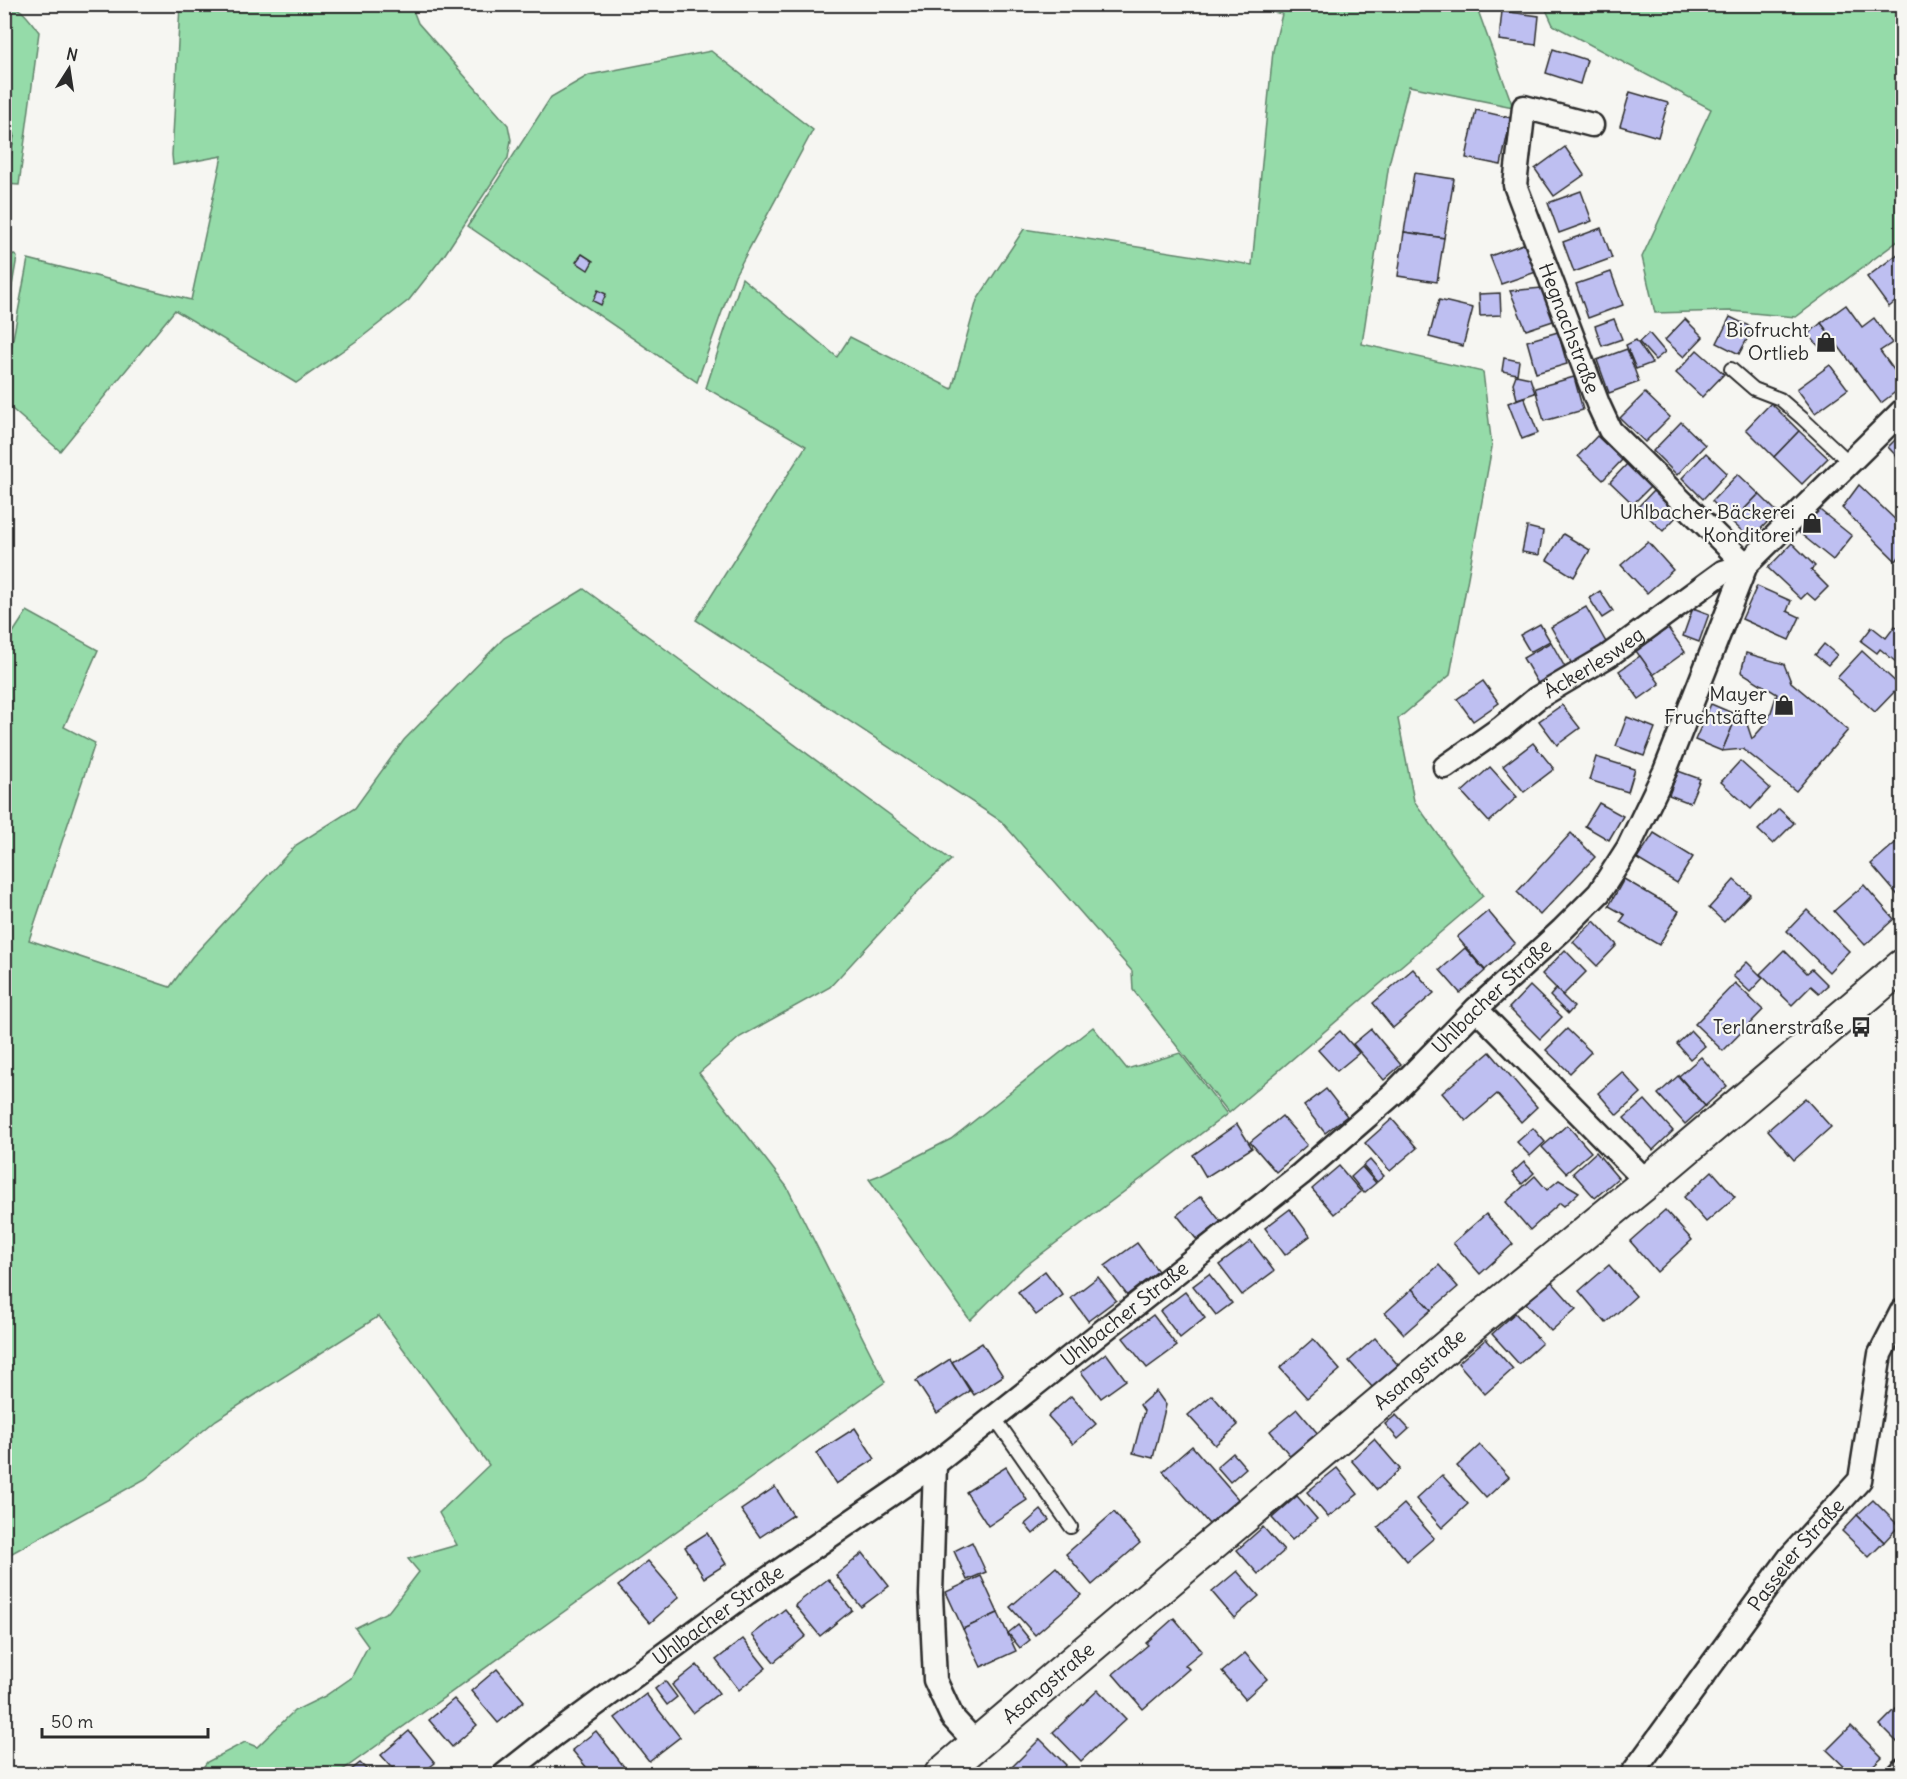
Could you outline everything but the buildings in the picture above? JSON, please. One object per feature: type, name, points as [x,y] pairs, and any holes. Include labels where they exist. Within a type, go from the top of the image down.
[{"type":"street","name":"Hegnachstraße","points":[[1592,125],[1524,107],[1515,185],[1610,430],[1746,565]]},
{"type":"street","name":"Uhlbacher Straße","points":[[505,1774],[747,1593],[935,1464],[1301,1174],[1393,1095],[1476,1009],[1599,893],[1628,849],[1665,771],[1746,565],[1902,411]]},
{"type":"street","name":"Äckerlesweg","points":[[1445,767],[1502,727],[1537,698],[1608,656],[1723,572],[1746,565]]},
{"type":"street","name":"Asangstraße","points":[[941,1774],[1902,966]]},
{"type":"street","points":[[1476,1009],[1647,1182]]},
{"type":"street","name":"Passeier Straße","points":[[1632,1774],[1790,1557],[1860,1480],[1880,1354],[1902,1311]]},
{"type":"street","points":[[935,1464],[931,1596],[935,1680],[952,1717],[976,1743]]},
{"type":"street","points":[[1898,1774],[1902,1770]]},
{"type":"lane","points":[[1731,369],[1754,389],[1780,399],[1850,463]]},
{"type":"lane","points":[[994,1417],[1071,1527]]},
{"type":"green space","points":[[4,5],[20,10],[39,32],[19,185],[5,184]]},
{"type":"green space","points":[[180,5],[411,5],[418,23],[508,125],[511,140],[508,158],[445,254],[409,300],[362,337],[296,383],[175,310],[60,451],[5,403],[5,381],[28,259],[191,300],[222,156],[173,165]]},
{"type":"green space","points":[[1242,5],[1476,5],[1513,107],[1409,86],[1389,164],[1362,344],[1483,372],[1492,447],[1450,675],[1398,719],[1414,801],[1483,896],[1229,1113],[1133,990],[1132,971],[1001,821],[696,620],[806,446],[706,388],[742,278],[837,357],[850,337],[952,389],[977,300],[1024,229],[1252,265],[1273,51],[1282,14]]},
{"type":"green space","points":[[1544,5],[1902,5],[1902,238],[1796,317],[1731,311],[1655,313],[1642,257],[1711,109],[1553,25]]},
{"type":"green space","points":[[711,51],[813,130],[735,275],[697,382],[468,226],[551,97],[589,75]]},
{"type":"green space","points":[[7,254],[17,257],[5,326],[4,256]]},
{"type":"green space","points":[[584,589],[951,860],[923,886],[830,987],[740,1037],[699,1073],[787,1187],[885,1382],[337,1774],[198,1774],[207,1762],[245,1742],[257,1747],[294,1711],[325,1696],[351,1678],[368,1646],[355,1628],[389,1611],[419,1572],[408,1559],[457,1545],[439,1513],[489,1465],[379,1316],[216,1420],[145,1479],[5,1557],[5,641],[7,642],[27,611],[98,650],[64,727],[95,743],[29,940],[170,987],[192,957],[296,845],[355,808],[404,740],[504,638]]},
{"type":"green space","points":[[1093,1027],[1127,1069],[1180,1053],[1227,1114],[1024,1267],[970,1320],[869,1179],[951,1139]]},
{"type":"place","name":"Biofrucht Ortlieb","points":[[1826,342]]},
{"type":"place","name":"Uhlbacher Bäckerei Konditorei","points":[[1812,523]]},
{"type":"place","name":"Mayer Fruchtsäfte","points":[[1784,705]]},
{"type":"place","name":"Terlanerstraße","points":[[1861,1027]]}]
